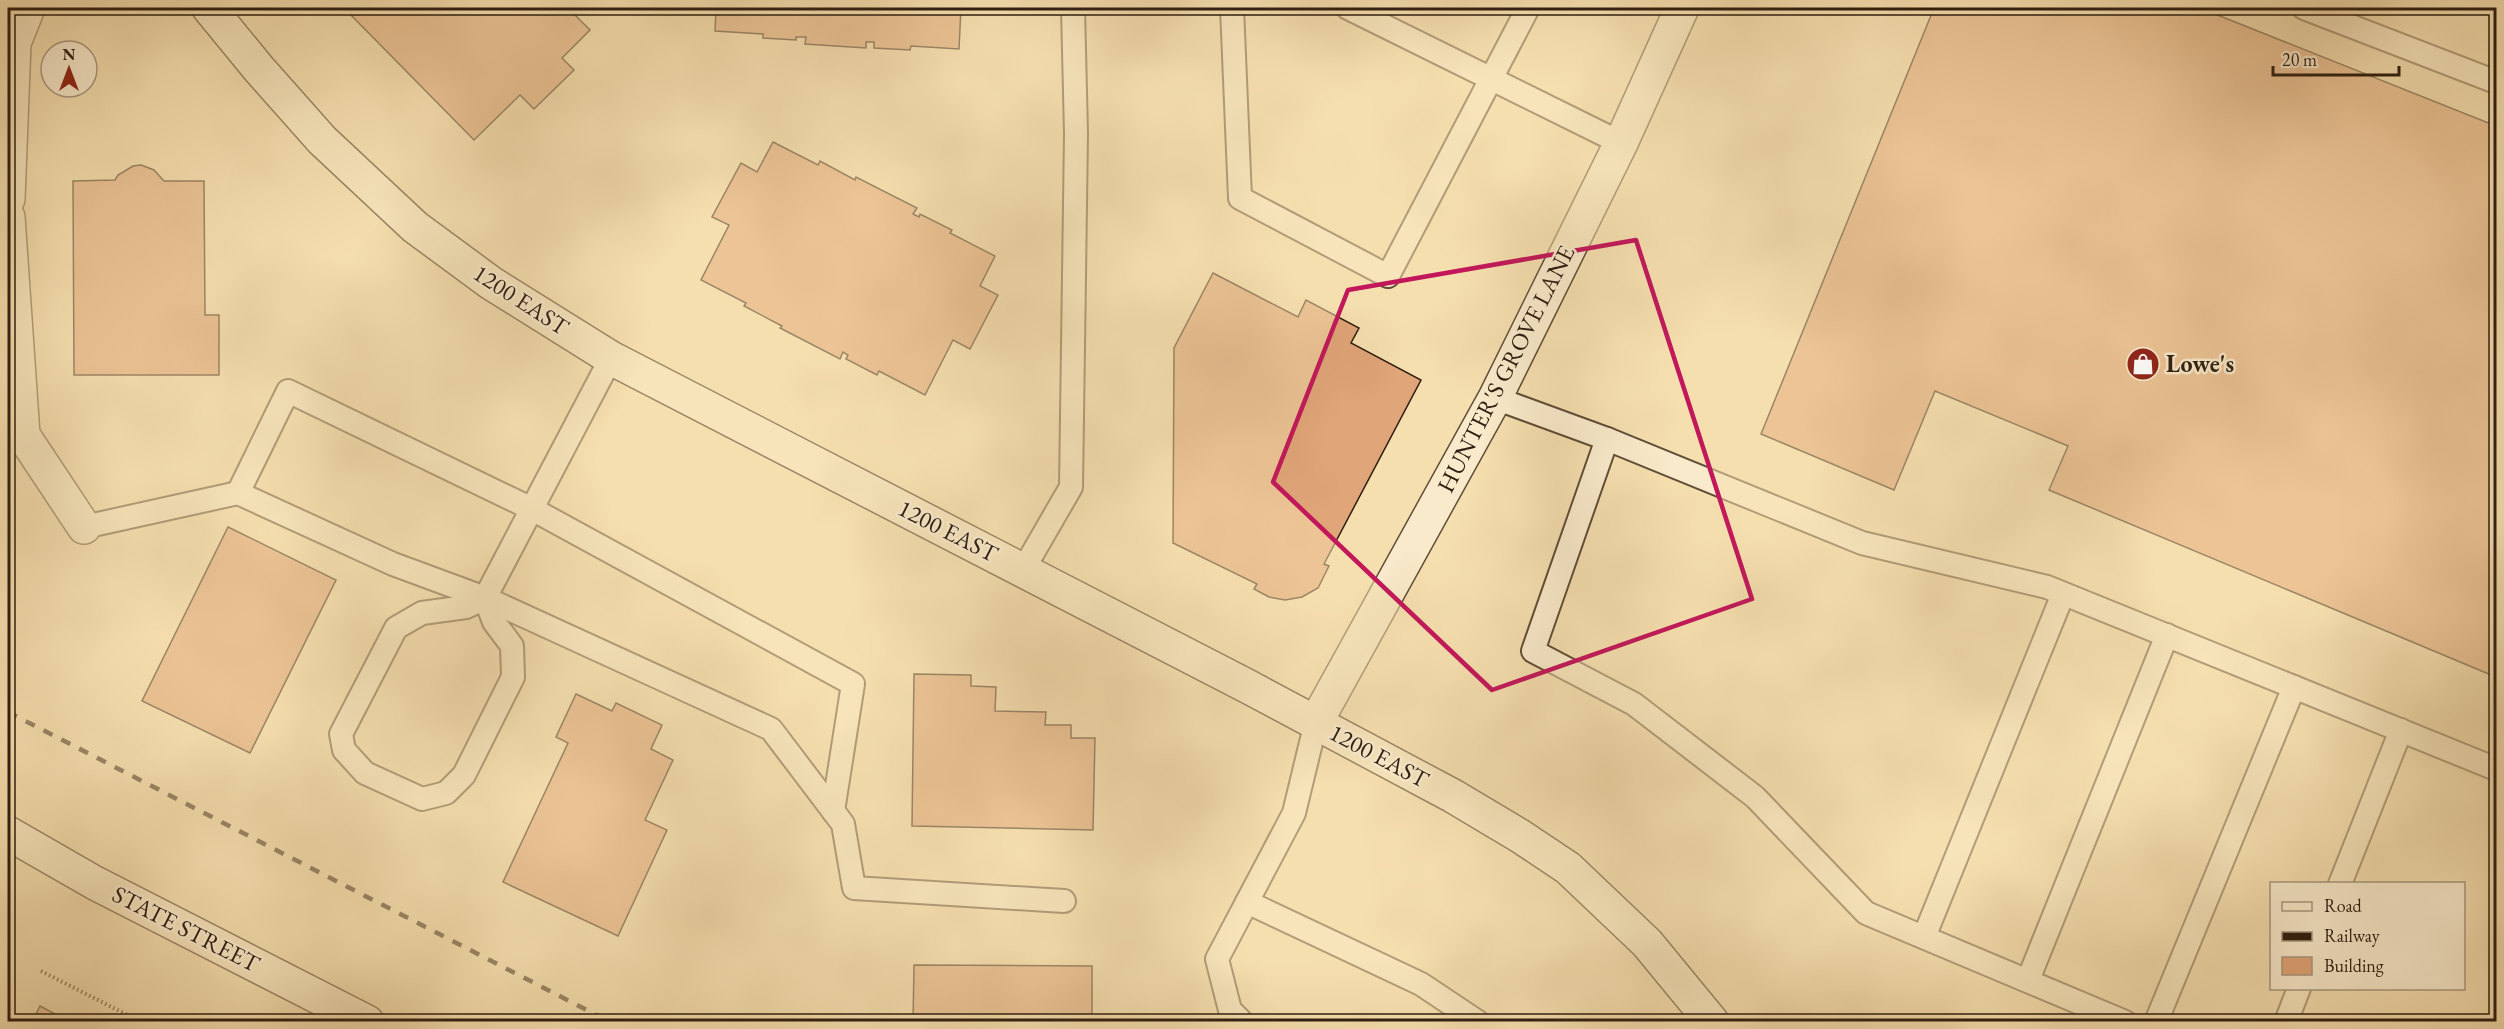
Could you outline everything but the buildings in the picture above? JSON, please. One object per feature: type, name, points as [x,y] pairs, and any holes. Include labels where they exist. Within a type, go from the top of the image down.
[{"type":"main road","name":"1200 EAST","points":[[209,8],[258,69],[322,140],[415,227],[491,283],[611,358],[1316,722],[1453,796],[1520,836],[1568,868],[1647,943],[1712,1022]]},
{"type":"main road","name":"HUNTER'S GROVE LANE","points":[[1316,722],[1495,398],[1621,143],[1682,8]]},
{"type":"main road","points":[[8,199],[14,43],[19,18]]},
{"type":"main road","points":[[8,217],[12,327],[23,435],[84,527]]},
{"type":"main road","name":"STATE STREET","points":[[8,833],[95,883],[367,1022]]},
{"type":"lane","points":[[1023,570],[1071,487],[1076,134],[1073,8]]},
{"type":"lane","points":[[1232,8],[1240,198],[1388,276],[1528,8]]},
{"type":"lane","points":[[1348,8],[1492,77],[1621,143]]},
{"type":"lane","points":[[2304,8],[2496,82]]},
{"type":"lane","points":[[485,598],[494,622],[512,646],[513,677],[464,775],[446,793],[422,799],[364,773],[344,750],[341,734],[396,628],[422,613],[466,608],[485,598],[611,358]]},
{"type":"lane","points":[[238,493],[288,391],[532,509],[853,684],[833,811]]},
{"type":"lane","points":[[1495,398],[1607,439],[1862,543],[2047,587],[2496,769]]},
{"type":"lane","points":[[1607,439],[1533,651],[1634,704],[1755,797],[1866,913],[2126,1022]]},
{"type":"lane","points":[[84,527],[238,493],[393,564],[485,598],[771,729],[843,824],[854,888],[1064,901]]},
{"type":"lane","points":[[1924,937],[2063,594]]},
{"type":"lane","points":[[2028,980],[2167,635]]},
{"type":"lane","points":[[2156,1022],[2294,687]]},
{"type":"lane","points":[[1242,1022],[1230,1010],[1217,959],[1294,813],[1316,722]]},
{"type":"lane","points":[[2341,882],[2401,730]]},
{"type":"lane","points":[[1247,902],[1421,984],[1478,1022]]},
{"type":"lane","points":[[2286,1022],[2298,990]]},
{"type":"path","points":[[41,970],[141,1022]]},
{"type":"highlighted area","points":[[1636,240],[1752,599],[1492,690],[1273,482],[1348,290]]},
{"type":"railway","points":[[8,712],[610,1022]]},
{"type":"place","name":"Lowe's","points":[[2143,364]]}]
